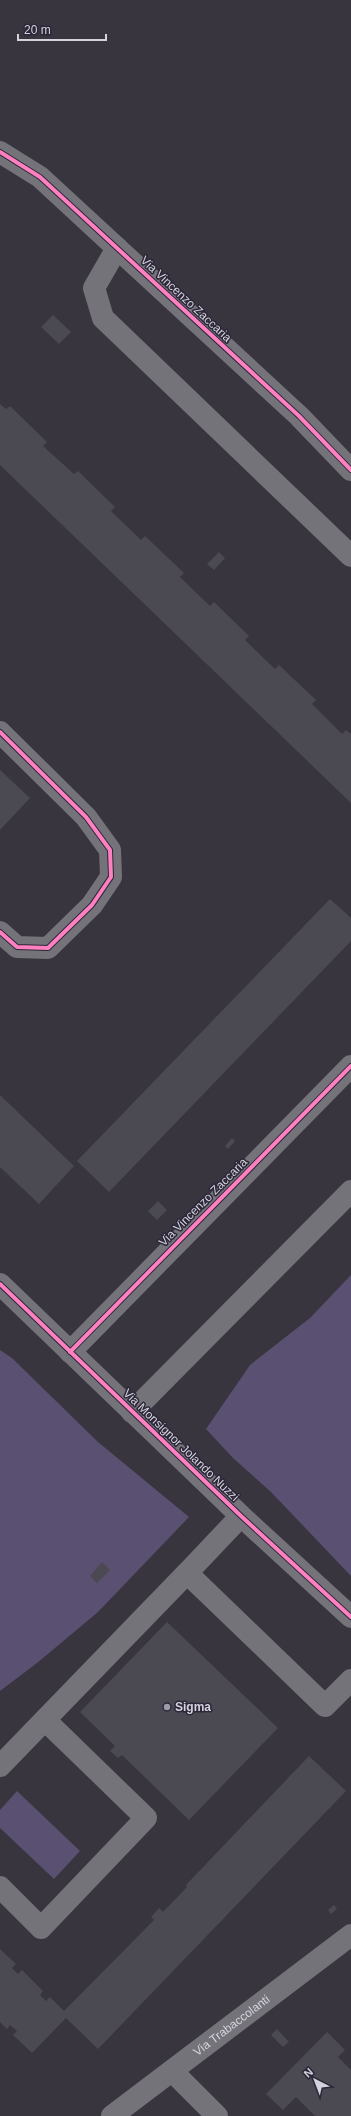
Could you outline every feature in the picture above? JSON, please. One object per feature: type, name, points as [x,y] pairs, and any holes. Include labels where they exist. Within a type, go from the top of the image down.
[{"type":"street","name":"Via Vincenzo Zaccaria","points":[[0,152],[40,178],[298,416],[351,470]]},
{"type":"street","points":[[117,248],[94,288],[103,318],[351,556]]},
{"type":"street","points":[[0,732],[86,817],[110,850],[110,877],[92,905],[48,948],[17,947],[0,932]]},
{"type":"street","name":"Via Vincenzo Zaccaria","points":[[70,1352],[351,1066]]},
{"type":"street","points":[[132,1412],[351,1191]]},
{"type":"street","name":"Via Monsignor Jolando Nuzzi","points":[[0,1284],[241,1516],[351,1617]]},
{"type":"street","points":[[0,1766],[241,1516]]},
{"type":"street","points":[[187,1573],[326,1706],[351,1680]]},
{"type":"street","points":[[0,1888],[41,1928],[146,1818],[45,1720]]},
{"type":"street","name":"Via Trabaccolanti","points":[[112,2116],[347,1944]]},
{"type":"street","points":[[172,2071],[217,2116]]},
{"type":"shaded area","points":[[351,1275],[351,1576],[271,1492],[233,1458],[206,1429],[250,1365],[310,1318]]},
{"type":"shaded area","points":[[0,1350],[12,1358],[98,1442],[189,1517],[98,1612],[37,1663],[0,1691]]},
{"type":"shaded area","points":[[17,1791],[80,1851],[54,1879],[0,1828],[0,1810]]},
{"type":"building","points":[[53,315],[71,332],[59,344],[41,327]]},
{"type":"building","points":[[0,404],[6,409],[10,406],[47,442],[43,446],[74,474],[78,471],[115,507],[111,511],[141,540],[145,536],[184,573],[180,577],[210,606],[214,602],[249,636],[245,640],[275,669],[279,665],[316,700],[312,704],[342,734],[346,730],[351,734],[351,803],[0,465]]},
{"type":"building","points":[[219,552],[225,558],[214,570],[207,564]]},
{"type":"building","points":[[0,770],[30,798],[0,830]]},
{"type":"building","points":[[330,899],[351,918],[351,941],[109,1192],[77,1161]]},
{"type":"building","points":[[0,1095],[74,1166],[39,1204],[0,1167]]},
{"type":"building","points":[[232,1138],[235,1141],[228,1149],[225,1146]]},
{"type":"building","points":[[158,1201],[167,1210],[157,1220],[148,1211]]},
{"type":"building","points":[[102,1562],[110,1570],[97,1583],[90,1576]]},
{"type":"building","points":[[167,1622],[278,1728],[189,1820],[122,1755],[118,1758],[110,1751],[115,1746],[80,1712]]},
{"type":"building","points":[[309,1756],[346,1791],[98,2049],[66,2018],[32,2053],[13,2035],[17,2031],[10,2025],[7,2029],[0,2022],[0,1949],[16,1964],[12,1968],[18,1974],[22,1970],[43,1991],[40,1995],[46,2001],[50,1997],[64,2011],[154,1920],[151,1917],[159,1908],[163,1912],[187,1887],[186,1885]]},
{"type":"building","points":[[334,1905],[337,1909],[331,1914],[328,1910]]},
{"type":"building","points":[[277,2029],[289,2042],[283,2047],[271,2035]]},
{"type":"building","points":[[327,2032],[345,2050],[338,2057],[351,2070],[351,2116],[315,2116],[296,2097],[283,2110],[266,2094]]},
{"type":"cycle path","points":[[0,152],[40,177],[299,416],[351,470]]},
{"type":"cycle path","points":[[0,732],[86,817],[110,850],[111,877],[92,905],[48,948],[17,947],[0,932]]},
{"type":"cycle path","points":[[70,1352],[351,1066]]},
{"type":"cycle path","points":[[0,1284],[241,1516],[351,1617]]},
{"type":"place","name":"Sigma","points":[[167,1707]]}]
